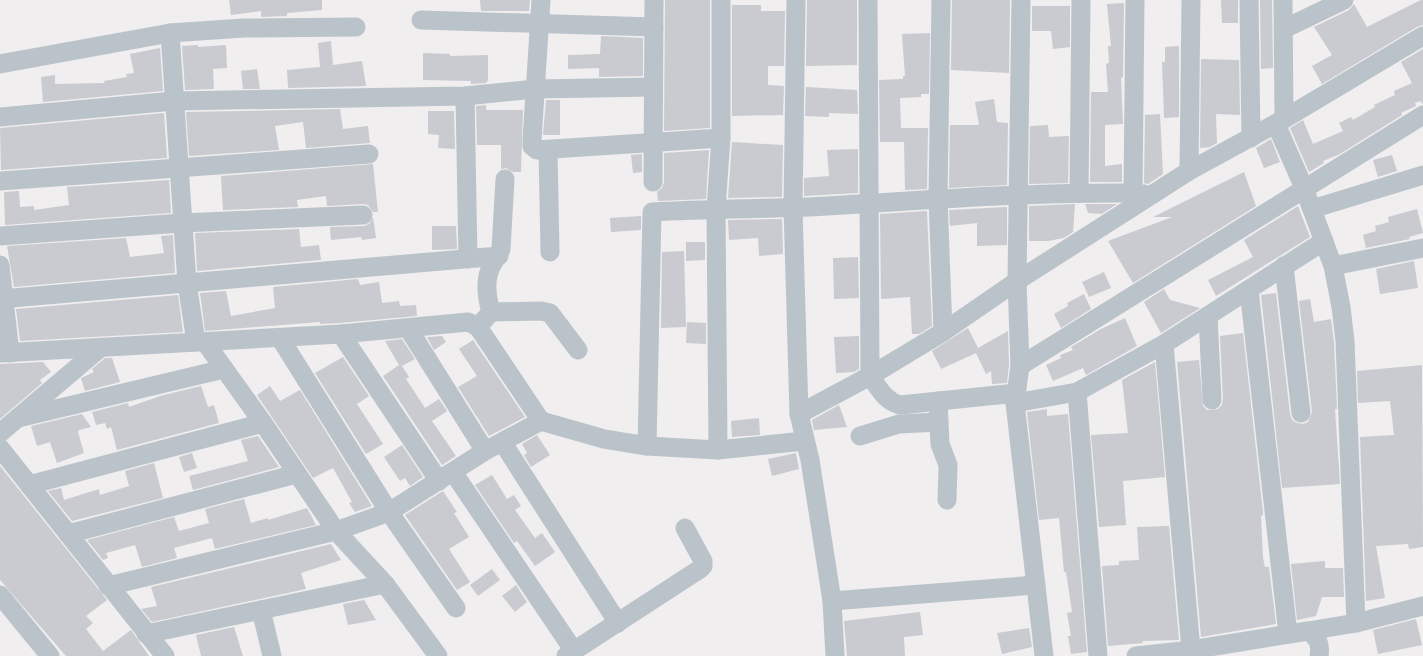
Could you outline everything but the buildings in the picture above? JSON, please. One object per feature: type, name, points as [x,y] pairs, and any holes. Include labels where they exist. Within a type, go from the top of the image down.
[{"type":"street","points":[[541,0],[532,146],[537,150],[721,138]]},
{"type":"street","points":[[653,182],[652,142],[654,0]]},
{"type":"street","points":[[718,450],[716,208],[721,138],[721,0]]},
{"type":"street","points":[[796,0],[794,207],[799,414],[811,466],[832,601],[835,656]]},
{"type":"street","points":[[868,0],[870,376],[892,403],[900,405],[938,401],[1016,398],[1077,392],[1164,344],[1324,241]]},
{"type":"street","points":[[941,0],[938,198],[943,332]]},
{"type":"street","points":[[1021,0],[1016,282],[1020,366],[1016,398],[1044,656]]},
{"type":"street","points":[[1079,192],[1081,0]]},
{"type":"street","points":[[1132,193],[1135,0]]},
{"type":"street","points":[[1189,171],[1191,0]]},
{"type":"street","points":[[1249,0],[1251,138]]},
{"type":"street","points":[[1283,0],[1284,29],[1280,121],[1333,266],[1341,307],[1344,342],[1356,623]]},
{"type":"street","points":[[1284,29],[1344,0]]},
{"type":"street","points":[[421,20],[654,27]]},
{"type":"street","points":[[0,64],[170,33],[244,28],[356,27]]},
{"type":"street","points":[[170,33],[187,283],[200,342],[224,369],[263,423],[336,532],[385,584],[438,656]]},
{"type":"street","points":[[799,414],[870,376],[943,332],[1016,282],[1189,171],[1251,138],[1423,36]]},
{"type":"street","points":[[0,117],[174,101],[465,96],[535,89],[653,87]]},
{"type":"street","points":[[465,96],[468,259]]},
{"type":"street","points":[[1020,366],[1423,114]]},
{"type":"street","points":[[548,150],[550,252]]},
{"type":"street","points":[[0,181],[369,154]]},
{"type":"street","points":[[1312,209],[1423,175]]},
{"type":"street","points":[[491,312],[486,297],[487,285],[491,267],[499,256],[505,179]]},
{"type":"street","points":[[647,446],[652,212],[716,208],[794,207],[1018,194],[1079,192],[1152,195]]},
{"type":"street","points":[[0,236],[182,223],[363,215]]},
{"type":"street","points":[[1333,266],[1423,251]]},
{"type":"street","points":[[2,299],[499,256]]},
{"type":"street","points":[[0,264],[5,353],[341,334],[468,322],[478,327],[541,421],[604,439],[647,446],[718,450],[804,441]]},
{"type":"street","points":[[1284,266],[1301,413]]},
{"type":"street","points":[[1249,290],[1288,634]]},
{"type":"street","points":[[478,327],[491,312],[541,311],[550,313],[578,350]]},
{"type":"street","points":[[1208,316],[1212,400]]},
{"type":"street","points":[[408,328],[485,451]]},
{"type":"street","points":[[341,334],[446,476],[570,653],[703,566],[700,554],[685,528]]},
{"type":"street","points":[[280,338],[389,512],[456,608]]},
{"type":"street","points":[[1164,344],[1191,650]]},
{"type":"street","points":[[0,433],[100,348]]},
{"type":"street","points":[[18,418],[224,369]]},
{"type":"street","points":[[1077,392],[1098,656]]},
{"type":"street","points":[[938,401],[940,444],[948,465],[947,500]]},
{"type":"street","points":[[108,586],[336,532],[389,512],[485,451],[503,443],[541,421]]},
{"type":"street","points":[[860,436],[899,424],[939,422]]},
{"type":"street","points":[[29,485],[263,423]]},
{"type":"street","points":[[503,443],[618,623]]},
{"type":"street","points":[[0,448],[146,634],[165,656]]},
{"type":"street","points":[[68,534],[296,474]]},
{"type":"street","points":[[146,634],[385,584]]},
{"type":"street","points":[[832,601],[1036,585]]},
{"type":"street","points":[[0,595],[50,656]]},
{"type":"street","points":[[1136,656],[1191,650],[1222,650],[1288,634],[1356,623],[1423,606]]},
{"type":"street","points":[[261,610],[272,656]]},
{"type":"street","points":[[1308,631],[1316,636],[1320,647],[1319,656]]}]
